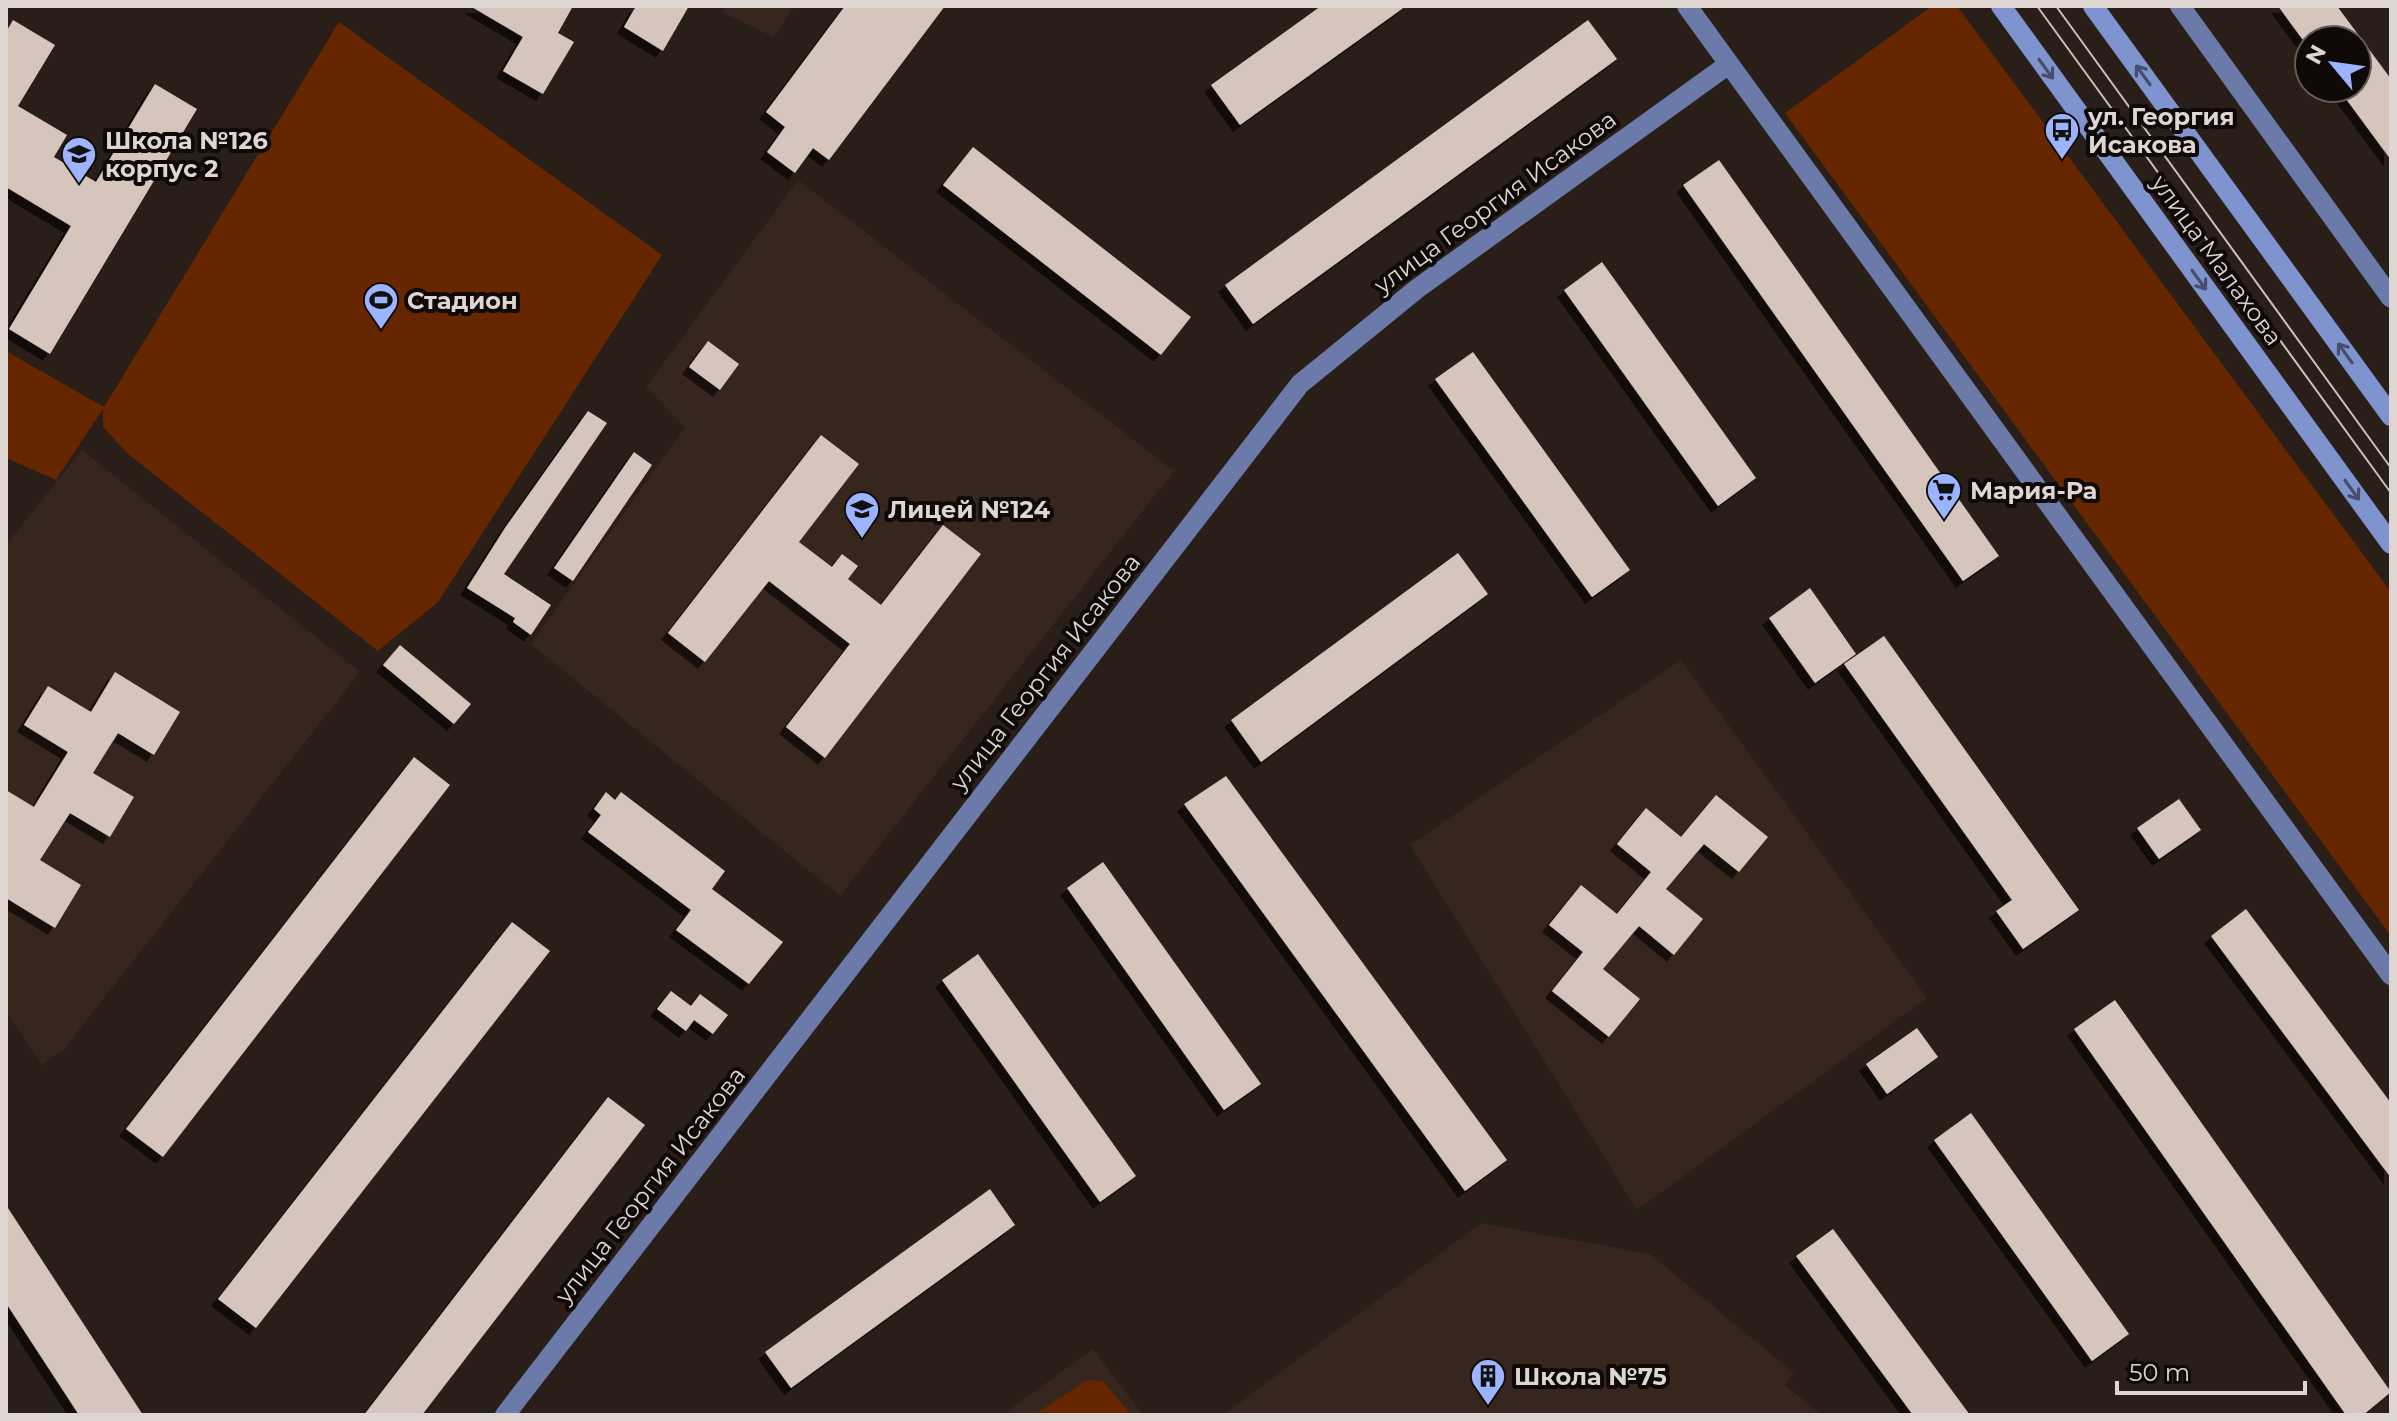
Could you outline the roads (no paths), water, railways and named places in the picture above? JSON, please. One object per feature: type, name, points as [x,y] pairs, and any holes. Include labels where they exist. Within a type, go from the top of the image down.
[{"type":"main road","name":"улица Малахова","points":[[2001,6],[2391,544]]},
{"type":"main road","name":"улица Малахова","points":[[2093,6],[2391,416]]},
{"type":"street","points":[[1687,6],[2391,975]]},
{"type":"street","points":[[2180,6],[2391,298]]},
{"type":"street","name":"улица Георгия Исакова","points":[[505,1415],[1300,384],[1418,288],[1729,64]]},
{"type":"tram line","points":[[2037,6],[2391,493]]},
{"type":"tram line","points":[[2056,6],[2391,468]]},
{"type":"place","name":"ул. Георгия Исакова","points":[[2062,161]]},
{"type":"place","name":"Школа №126 корпус 2","points":[[79,185]]},
{"type":"place","name":"Стадион","points":[[381,331]]},
{"type":"place","name":"Мария-Ра","points":[[1944,521]]},
{"type":"place","name":"Лицей №124","points":[[862,540]]},
{"type":"place","name":"Школа №75","points":[[1488,1407]]}]
